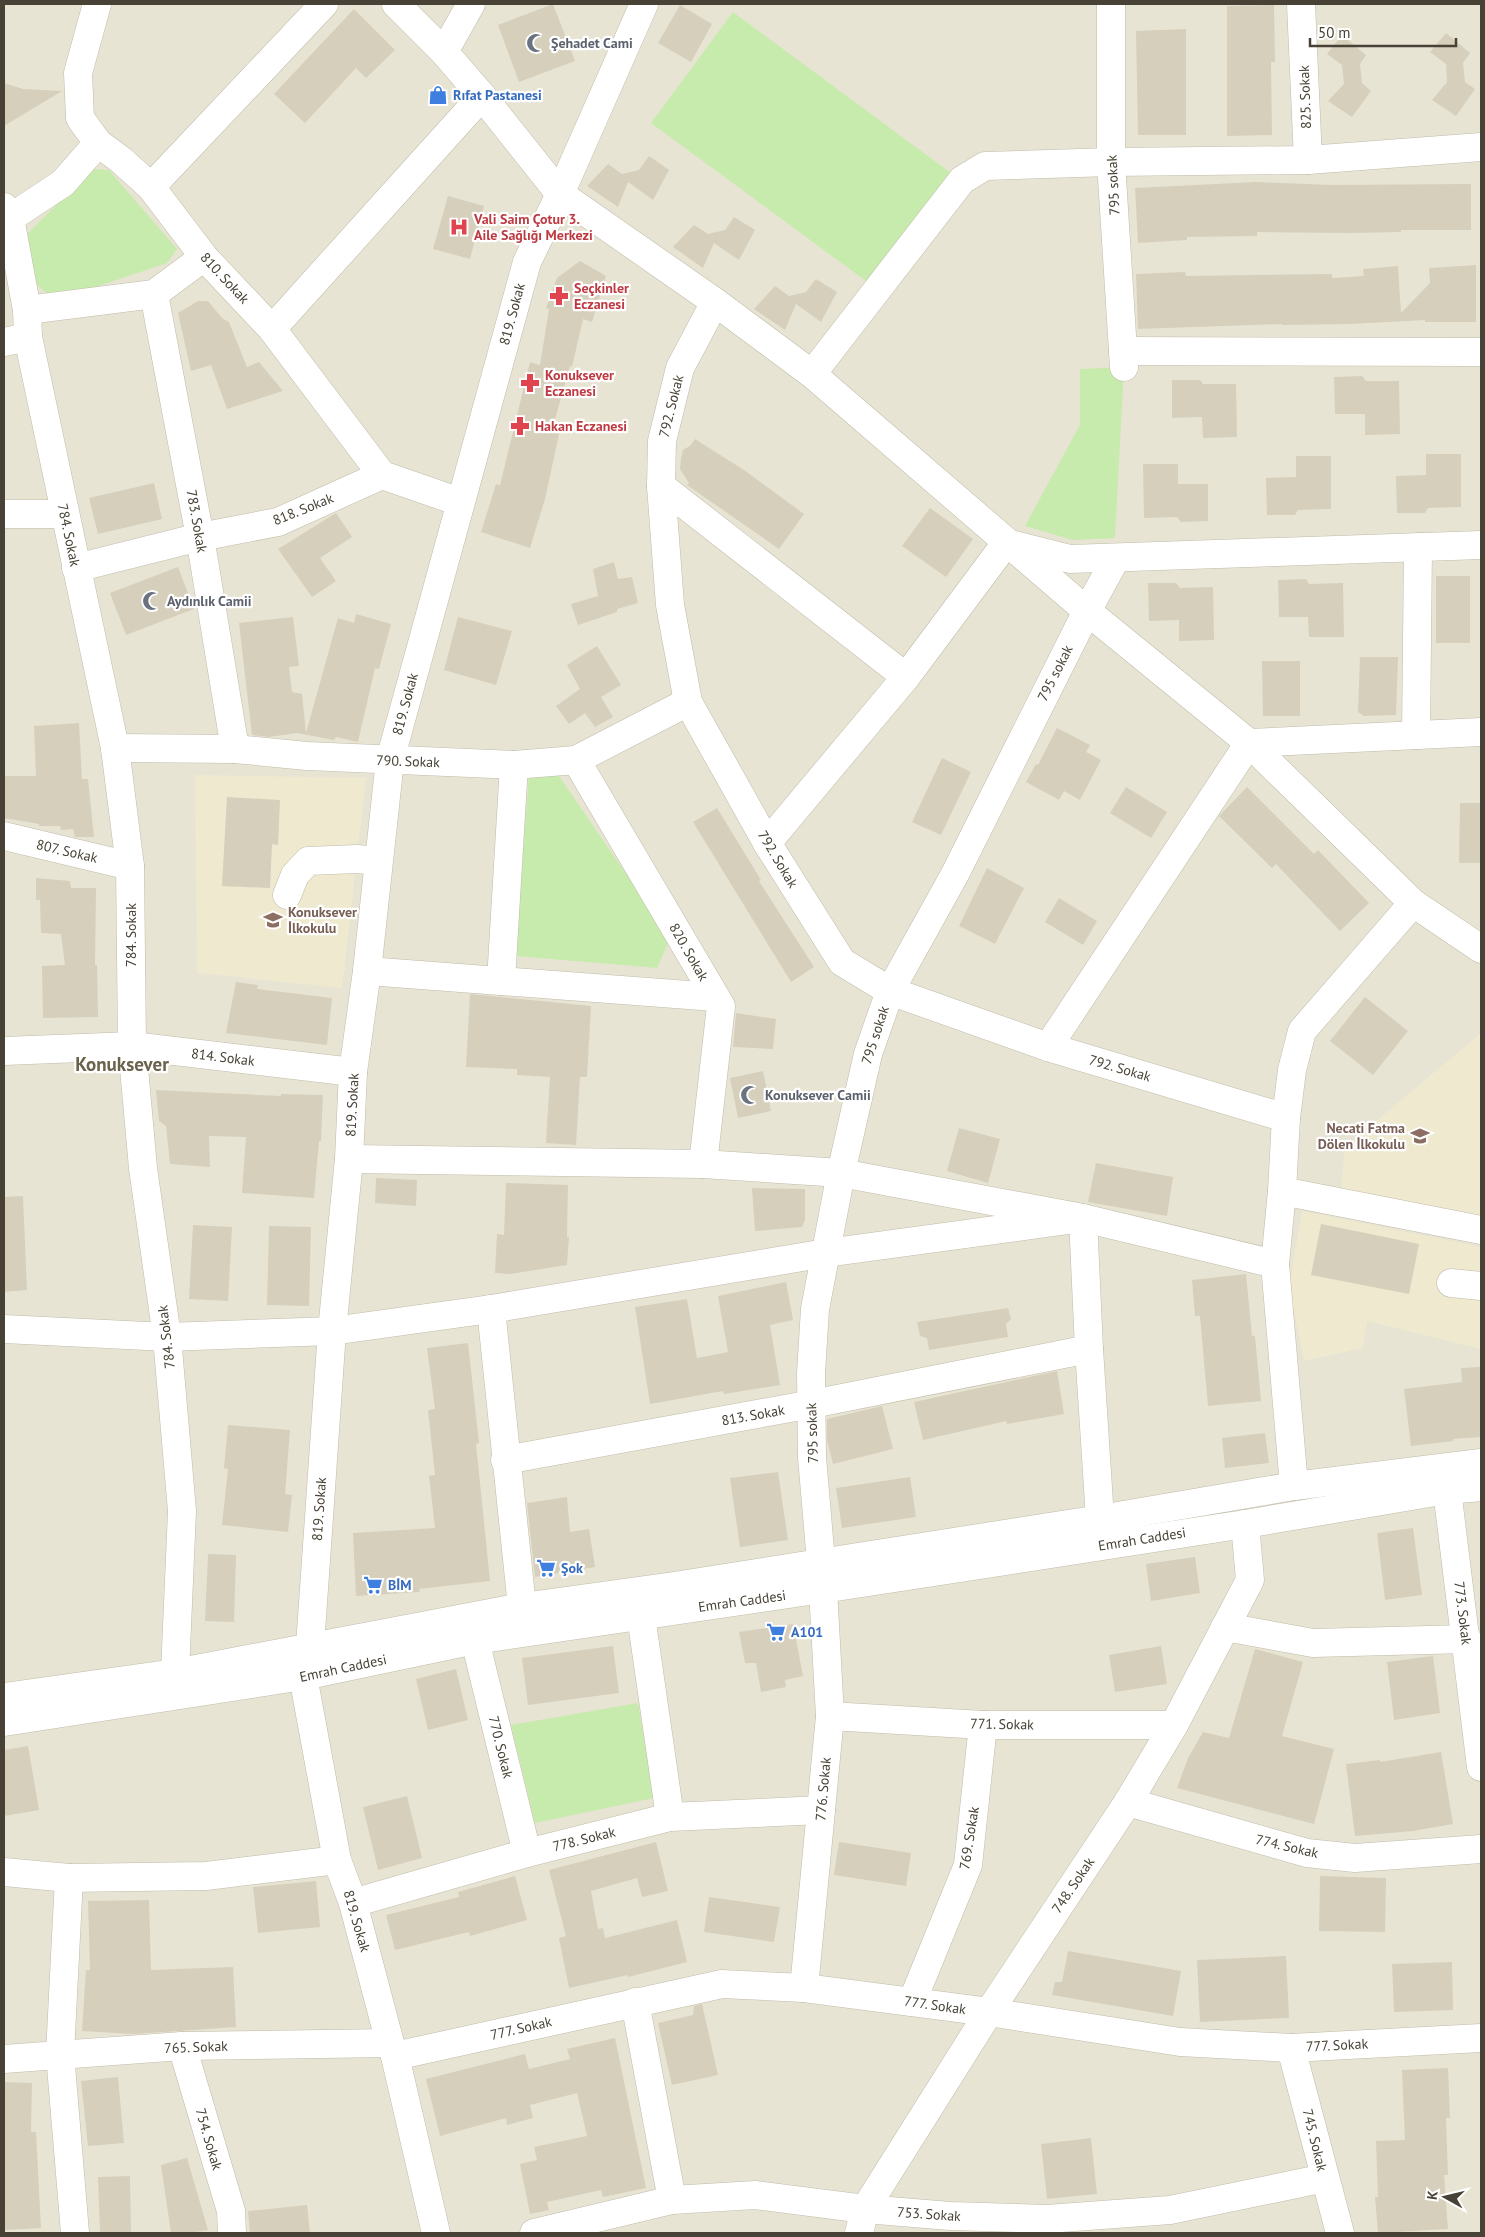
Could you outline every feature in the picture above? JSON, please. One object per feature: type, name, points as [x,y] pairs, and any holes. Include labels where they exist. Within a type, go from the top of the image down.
[{"type":"street","name":"810. Sokak","points":[[98,4],[78,73],[80,118],[98,143],[121,160],[151,187],[204,257],[272,329],[382,475]]},
{"type":"street","points":[[151,187],[324,4]]},
{"type":"street","points":[[396,4],[444,52],[482,96],[560,194],[715,302],[812,374],[1006,543],[1249,743],[1414,903],[1481,949]]},
{"type":"street","points":[[444,52],[471,4]]},
{"type":"street","name":"819. Sokak","points":[[436,2233],[392,2050],[353,1903],[337,1860],[303,1676],[310,1646],[332,1331],[349,1159],[353,1072],[367,971],[390,760],[460,502],[527,262],[560,194],[644,4]]},
{"type":"street","name":"795 sokak","points":[[1111,4],[1111,162],[1123,359],[1481,352]]},
{"type":"street","name":"825. Sokak","points":[[1301,4],[1308,160]]},
{"type":"street","points":[[272,329],[482,96]]},
{"type":"street","points":[[7,212],[63,183],[98,143]]},
{"type":"street","points":[[812,374],[962,180],[985,166],[1111,162],[1308,160],[1481,147]]},
{"type":"street","name":"784. Sokak","points":[[7,212],[27,310],[16,339],[65,514],[115,748],[130,866],[132,1046],[143,1168],[167,1337],[182,1511],[175,1673]]},
{"type":"street","points":[[27,310],[154,294],[204,257]]},
{"type":"street","name":"783. Sokak","points":[[154,294],[200,537],[235,749]]},
{"type":"street","name":"792. Sokak","points":[[715,302],[680,368],[662,441],[661,486],[670,604],[688,702],[768,843],[842,962],[890,991],[1048,1047],[1286,1118]]},
{"type":"street","points":[[382,475],[460,502]]},
{"type":"street","name":"818. Sokak","points":[[76,568],[200,537],[278,522],[382,475]]},
{"type":"street","points":[[661,486],[906,677]]},
{"type":"street","points":[[4,514],[65,514]]},
{"type":"street","points":[[1006,543],[1070,559],[1481,545]]},
{"type":"street","points":[[768,843],[906,677],[1006,543]]},
{"type":"street","points":[[1416,735],[1418,547]]},
{"type":"street","name":"795 sokak","points":[[822,1576],[812,1457],[811,1373],[815,1310],[841,1173],[868,1054],[890,991],[954,874],[1087,611],[1116,558]]},
{"type":"street","name":"790. Sokak","points":[[115,748],[235,749],[307,756],[514,765],[576,760],[688,702]]},
{"type":"street","points":[[1249,743],[1481,732]]},
{"type":"street","points":[[1048,1047],[1249,743]]},
{"type":"street","name":"820. Sokak","points":[[576,760],[721,1006],[703,1164]]},
{"type":"street","points":[[501,981],[514,765]]},
{"type":"street","name":"807. Sokak","points":[[4,836],[130,866]]},
{"type":"street","points":[[287,895],[295,875],[308,861],[357,859],[378,861]]},
{"type":"street","points":[[1294,1486],[1275,1264],[1286,1118],[1292,1070],[1302,1031],[1414,903]]},
{"type":"street","points":[[367,971],[715,997]]},
{"type":"street","name":"814. Sokak","points":[[4,1051],[132,1046],[353,1072]]},
{"type":"street","points":[[349,1159],[703,1164],[841,1173],[1083,1218],[1275,1264]]},
{"type":"street","points":[[1282,1191],[1481,1230]]},
{"type":"street","points":[[4,1330],[167,1337],[332,1331],[491,1309],[826,1253],[1083,1218]]},
{"type":"street","points":[[1083,1218],[1100,1519]]},
{"type":"street","points":[[1451,1283],[1481,1286]]},
{"type":"street","points":[[491,1309],[505,1460],[522,1607]]},
{"type":"street","name":"813. Sokak","points":[[505,1460],[812,1404],[1089,1349]]},
{"type":"street","name":"Emrah Caddesi","points":[[4,1722],[303,1676],[475,1640],[641,1616],[822,1576],[1100,1519],[1294,1486],[1481,1463]]},
{"type":"street","name":"Emrah Caddesi","points":[[4,1697],[175,1673],[522,1607],[674,1586],[822,1576],[1246,1524],[1447,1490],[1481,1487]]},
{"type":"street","name":"773. Sokak","points":[[1447,1490],[1467,1639],[1481,1767]]},
{"type":"street","name":"748. Sokak","points":[[862,2221],[989,2012],[1128,1802],[1174,1725],[1250,1580],[1246,1524]]},
{"type":"street","name":"776. Sokak","points":[[804,1988],[830,1716],[822,1576]]},
{"type":"street","points":[[641,1616],[670,1817]]},
{"type":"street","points":[[1225,1627],[1314,1642],[1467,1639]]},
{"type":"street","name":"770. Sokak","points":[[475,1640],[527,1853]]},
{"type":"street","name":"771. Sokak","points":[[830,1716],[983,1725],[1174,1725]]},
{"type":"street","name":"769. Sokak","points":[[912,2002],[968,1865],[983,1725]]},
{"type":"street","name":"774. Sokak","points":[[1128,1802],[1308,1853],[1355,1858],[1481,1849]]},
{"type":"street","name":"778. Sokak","points":[[353,1903],[527,1853],[670,1817],[821,1810]]},
{"type":"street","points":[[4,1872],[69,1878],[206,1876],[337,1860]]},
{"type":"street","points":[[69,1878],[60,2054],[75,2233]]},
{"type":"street","name":"777. Sokak","points":[[392,2050],[722,1984],[804,1988],[989,2012],[1180,2042],[1291,2048],[1481,2038]]},
{"type":"street","points":[[635,2002],[672,2200]]},
{"type":"street","name":"765. Sokak","points":[[4,2060],[60,2054],[182,2046],[392,2050]]},
{"type":"street","name":"754. Sokak","points":[[182,2046],[230,2212],[232,2233]]},
{"type":"street","name":"745. Sokak","points":[[1291,2048],[1340,2233]]},
{"type":"street","name":"753. Sokak","points":[[534,2233],[626,2223],[672,2200],[755,2194],[862,2221],[975,2225],[1047,2219],[1170,2222],[1325,2178]]},
{"type":"shaded area","points":[[4,4],[1481,4],[1481,2233],[4,2233]]},
{"type":"shaded area","name":"Konuksever İlkokulu","points":[[195,775],[366,778],[342,988],[197,973]]},
{"type":"shaded area","name":"Necati Fatma Dölen İlkokulu","points":[[1481,1033],[1481,1219],[1341,1190],[1345,1147]]},
{"type":"shaded area","points":[[1302,1211],[1481,1247],[1481,1349],[1367,1321],[1363,1348],[1304,1361],[1289,1287]]},
{"type":"green space","points":[[733,12],[951,173],[870,284],[651,123]]},
{"type":"green space","points":[[93,169],[109,170],[177,249],[167,263],[72,295],[48,294],[37,285],[27,234]]},
{"type":"green space","points":[[1124,367],[1115,538],[1073,540],[1025,526],[1080,425],[1080,369]]},
{"type":"green space","points":[[529,775],[559,776],[670,938],[657,968],[515,956]]},
{"type":"green space","points":[[638,1703],[654,1798],[535,1823],[511,1725]]},
{"type":"building","name":"Şehadet Cami","points":[[553,4],[575,61],[519,82],[498,25]]},
{"type":"building","points":[[680,5],[712,24],[691,62],[658,43]]},
{"type":"building","points":[[1274,5],[1275,62],[1271,62],[1272,135],[1227,136],[1227,6]]},
{"type":"building","points":[[354,9],[395,50],[366,78],[356,68],[305,123],[274,94]]},
{"type":"building","points":[[1186,29],[1186,135],[1138,135],[1136,31]]},
{"type":"building","points":[[1446,33],[1470,53],[1463,63],[1465,82],[1475,89],[1456,116],[1432,100],[1447,82],[1446,64],[1430,52]]},
{"type":"building","points":[[1342,35],[1366,55],[1360,64],[1362,83],[1371,91],[1352,117],[1328,101],[1344,84],[1342,65],[1327,54]]},
{"type":"building","points":[[4,83],[23,89],[62,91],[4,126]]},
{"type":"building","points":[[649,156],[669,170],[653,200],[628,182],[618,207],[587,186],[608,164],[622,174],[639,170]]},
{"type":"building","points":[[1256,182],[1331,185],[1471,184],[1471,230],[1401,230],[1401,232],[1351,233],[1257,232],[1257,236],[1187,237],[1187,240],[1138,243],[1135,188]]},
{"type":"building","name":"Vali Saim Çotur 3. Aile Sağlığı Merkezi","points":[[448,196],[484,206],[470,259],[433,249]]},
{"type":"building","points":[[734,217],[755,230],[739,260],[714,243],[703,268],[673,247],[694,225],[708,234],[725,230]]},
{"type":"building","points":[[580,261],[606,276],[592,322],[583,319],[572,367],[570,366],[554,423],[561,425],[545,499],[530,548],[481,532],[496,484],[500,485],[530,362],[540,365],[549,309],[546,308],[557,278]]},
{"type":"building","points":[[1476,265],[1476,322],[1425,322],[1425,320],[1351,324],[1282,324],[1138,329],[1136,274],[1185,272],[1186,276],[1332,274],[1332,278],[1364,276],[1363,269],[1398,266],[1401,313],[1430,283],[1429,268]]},
{"type":"building","points":[[816,279],[837,292],[821,322],[796,304],[785,330],[754,309],[775,286],[789,296],[806,292]]},
{"type":"building","points":[[198,301],[208,301],[223,319],[229,322],[247,367],[259,362],[283,391],[227,409],[211,365],[191,371],[178,313]]},
{"type":"building","points":[[1362,376],[1366,381],[1399,381],[1400,434],[1365,435],[1365,414],[1335,414],[1334,377]]},
{"type":"building","points":[[1172,380],[1200,380],[1203,384],[1236,384],[1237,437],[1203,438],[1202,417],[1172,418]]},
{"type":"building","points":[[695,439],[744,470],[804,514],[779,549],[687,485],[689,483],[680,469],[681,459],[683,450],[690,446]]},
{"type":"building","points":[[1426,454],[1461,454],[1461,507],[1428,508],[1425,513],[1397,513],[1396,476],[1426,475]]},
{"type":"building","points":[[1296,456],[1331,456],[1331,509],[1298,510],[1295,515],[1267,515],[1266,478],[1296,477]]},
{"type":"building","points":[[1143,464],[1178,464],[1178,484],[1208,484],[1208,521],[1181,522],[1177,517],[1144,518]]},
{"type":"building","points":[[154,483],[162,519],[98,534],[89,498]]},
{"type":"building","points":[[930,508],[973,539],[946,577],[902,546]]},
{"type":"building","points":[[336,513],[352,537],[320,558],[336,581],[312,597],[278,549]]},
{"type":"building","points":[[614,562],[618,579],[632,577],[638,603],[617,609],[617,612],[578,625],[571,604],[598,596],[593,569]]},
{"type":"building","name":"Aydınlık Camii","points":[[178,567],[194,609],[126,635],[110,593]]},
{"type":"building","points":[[1436,576],[1470,576],[1470,643],[1436,643]]},
{"type":"building","points":[[1306,579],[1309,584],[1343,583],[1344,637],[1309,637],[1308,617],[1279,617],[1278,580]]},
{"type":"building","points":[[1148,583],[1176,583],[1180,588],[1213,587],[1214,640],[1179,641],[1179,620],[1149,621]]},
{"type":"building","points":[[356,614],[391,624],[379,669],[375,668],[358,742],[336,737],[334,740],[297,733],[269,737],[252,735],[239,623],[293,617],[299,666],[289,667],[292,692],[302,694],[306,733],[338,618],[354,623]]},
{"type":"building","points":[[458,617],[512,631],[496,685],[444,670]]},
{"type":"building","points":[[597,646],[621,685],[601,697],[613,717],[595,727],[585,713],[569,724],[556,706],[580,689],[567,665]]},
{"type":"building","points":[[1360,657],[1398,657],[1396,715],[1364,716],[1358,712]]},
{"type":"building","points":[[1262,661],[1300,661],[1300,716],[1263,716]]},
{"type":"building","points":[[79,723],[82,779],[88,779],[94,837],[75,837],[73,829],[61,830],[60,826],[39,826],[39,824],[4,818],[4,776],[36,776],[34,726]]},
{"type":"building","points":[[1057,728],[1090,745],[1086,752],[1101,760],[1080,800],[1064,791],[1059,800],[1026,782],[1036,764],[1038,765]]},
{"type":"building","points":[[942,758],[971,772],[941,835],[912,822]]},
{"type":"building","points":[[1126,787],[1167,812],[1151,838],[1110,813]]},
{"type":"building","points":[[1247,787],[1314,854],[1318,850],[1369,903],[1340,931],[1276,864],[1272,868],[1219,816]]},
{"type":"building","points":[[227,797],[280,800],[278,845],[272,844],[270,888],[222,886]]},
{"type":"building","points":[[1460,803],[1481,803],[1481,863],[1459,863]]},
{"type":"building","points":[[717,808],[761,880],[759,881],[814,967],[791,982],[693,822]]},
{"type":"building","points":[[987,868],[1024,888],[995,944],[959,926]]},
{"type":"building","points":[[36,878],[70,881],[71,888],[96,888],[95,965],[97,965],[98,1017],[43,1018],[42,966],[65,965],[61,934],[41,933],[40,900],[36,900]]},
{"type":"building","points":[[1059,898],[1097,921],[1083,945],[1045,922]]},
{"type":"building","points":[[236,982],[258,985],[257,989],[332,998],[327,1045],[226,1033]]},
{"type":"building","points":[[470,994],[591,1006],[587,1077],[580,1077],[576,1145],[546,1143],[550,1077],[517,1075],[517,1069],[466,1067]]},
{"type":"building","points":[[1365,997],[1408,1031],[1373,1075],[1330,1041]]},
{"type":"building","points":[[736,1013],[776,1019],[773,1049],[733,1047]]},
{"type":"building","name":"Konuksever Camii","points":[[763,1071],[771,1111],[738,1118],[730,1078]]},
{"type":"building","points":[[156,1090],[281,1096],[281,1094],[323,1095],[321,1141],[319,1141],[314,1198],[242,1193],[246,1137],[209,1136],[210,1167],[170,1164],[166,1126],[159,1121]]},
{"type":"building","points":[[959,1128],[1000,1139],[988,1183],[947,1171]]},
{"type":"building","points":[[1096,1163],[1173,1177],[1167,1216],[1088,1202]]},
{"type":"building","points":[[376,1178],[417,1180],[416,1206],[375,1203]]},
{"type":"building","points":[[506,1183],[568,1185],[567,1237],[569,1237],[567,1265],[510,1274],[495,1273],[497,1234],[504,1235]]},
{"type":"building","points":[[752,1188],[805,1189],[805,1220],[802,1227],[755,1231]]},
{"type":"building","points":[[23,1196],[27,1290],[4,1292],[4,1197]]},
{"type":"building","points":[[1321,1224],[1419,1244],[1409,1294],[1311,1275]]},
{"type":"building","points":[[193,1225],[232,1227],[228,1301],[189,1299]]},
{"type":"building","points":[[269,1226],[311,1227],[309,1306],[267,1305]]},
{"type":"building","points":[[1246,1274],[1252,1336],[1255,1336],[1261,1401],[1208,1406],[1200,1316],[1195,1316],[1192,1280]]},
{"type":"building","points":[[786,1282],[793,1320],[770,1325],[780,1385],[724,1394],[723,1391],[650,1404],[635,1307],[687,1299],[697,1358],[728,1352],[718,1296]]},
{"type":"building","points":[[1008,1308],[1011,1319],[1006,1324],[1008,1337],[929,1350],[927,1338],[920,1336],[917,1322]]},
{"type":"building","points":[[468,1343],[479,1443],[476,1444],[490,1581],[419,1589],[420,1592],[356,1596],[353,1533],[435,1528],[429,1476],[435,1475],[428,1410],[435,1409],[427,1348]]},
{"type":"building","points":[[1481,1367],[1481,1437],[1453,1439],[1453,1441],[1411,1446],[1404,1389],[1462,1382],[1461,1368]]},
{"type":"building","points":[[1057,1371],[1064,1414],[1007,1424],[1006,1421],[923,1440],[914,1402]]},
{"type":"building","points":[[882,1406],[893,1449],[833,1464],[827,1440],[827,1419]]},
{"type":"building","points":[[228,1425],[290,1430],[285,1494],[292,1495],[288,1532],[222,1525],[228,1469],[224,1468]]},
{"type":"building","points":[[1265,1433],[1269,1463],[1225,1468],[1222,1438]]},
{"type":"building","points":[[778,1472],[788,1540],[740,1547],[730,1478]]},
{"type":"building","points":[[910,1477],[916,1517],[842,1528],[836,1488]]},
{"type":"building","points":[[567,1497],[570,1532],[589,1529],[595,1567],[535,1577],[527,1503]]},
{"type":"building","points":[[1413,1528],[1422,1595],[1385,1600],[1377,1533]]},
{"type":"building","points":[[208,1554],[236,1555],[234,1622],[205,1621]]},
{"type":"building","points":[[1195,1557],[1200,1593],[1151,1601],[1146,1564]]},
{"type":"building","points":[[793,1624],[803,1676],[785,1680],[786,1687],[761,1692],[756,1663],[745,1663],[739,1632]]},
{"type":"building","points":[[613,1646],[619,1693],[528,1705],[522,1658]]},
{"type":"building","points":[[1161,1646],[1167,1684],[1115,1692],[1109,1655]]},
{"type":"building","points":[[1255,1649],[1303,1662],[1282,1736],[1334,1749],[1314,1824],[1177,1788],[1188,1758],[1203,1732],[1229,1738]]},
{"type":"building","points":[[1433,1656],[1440,1713],[1394,1720],[1387,1662]]},
{"type":"building","points":[[456,1669],[468,1720],[428,1730],[416,1679]]},
{"type":"building","points":[[28,1746],[39,1810],[4,1816],[4,1750]]},
{"type":"building","points":[[1441,1752],[1453,1824],[1413,1831],[1355,1836],[1346,1764],[1380,1760],[1380,1762]]},
{"type":"building","points":[[407,1796],[422,1858],[378,1870],[363,1807]]},
{"type":"building","points":[[656,1842],[668,1891],[642,1897],[637,1878],[591,1891],[598,1929],[603,1928],[605,1938],[677,1920],[687,1962],[628,1977],[628,1975],[569,1988],[559,1938],[566,1936],[549,1870]]},
{"type":"building","points":[[839,1842],[911,1853],[906,1886],[834,1875]]},
{"type":"building","points":[[515,1876],[527,1920],[470,1936],[469,1932],[395,1950],[386,1915],[459,1897],[458,1892]]},
{"type":"building","points":[[1320,1876],[1386,1878],[1385,1932],[1319,1931]]},
{"type":"building","points":[[316,1881],[320,1927],[258,1933],[253,1887]]},
{"type":"building","points":[[709,1897],[780,1907],[774,1942],[704,1932]]},
{"type":"building","points":[[149,1900],[151,1970],[233,1967],[236,2027],[134,2034],[82,2031],[86,1970],[90,1970],[88,1901]]},
{"type":"building","points":[[1068,1951],[1181,1971],[1173,2016],[1052,1995],[1055,1982],[1062,1982]]},
{"type":"building","points":[[1286,1956],[1289,2018],[1200,2022],[1197,1960]]},
{"type":"building","points":[[1452,1962],[1453,2010],[1394,2012],[1392,1964]]},
{"type":"building","points":[[702,2004],[718,2075],[672,2085],[658,2023],[693,2015],[694,2006]]},
{"type":"building","points":[[615,2038],[646,2188],[603,2197],[601,2190],[547,2202],[549,2210],[530,2214],[520,2164],[537,2160],[534,2147],[587,2136],[577,2093],[530,2105],[533,2118],[507,2125],[506,2118],[440,2136],[426,2079],[525,2054],[529,2069],[570,2059],[567,2049]]},
{"type":"building","points":[[1448,2068],[1450,2118],[1446,2118],[1448,2175],[1444,2175],[1448,2229],[1378,2233],[1375,2197],[1378,2197],[1376,2141],[1405,2140],[1402,2070]]},
{"type":"building","points":[[118,2077],[124,2143],[88,2146],[81,2081]]},
{"type":"building","points":[[4,2082],[32,2083],[31,2132],[36,2132],[41,2228],[4,2230]]},
{"type":"building","points":[[1091,2138],[1097,2194],[1047,2199],[1041,2144]]},
{"type":"building","points":[[187,2158],[208,2230],[171,2233],[161,2165]]},
{"type":"building","points":[[130,2176],[131,2233],[100,2233],[98,2177]]},
{"type":"building","points":[[307,2205],[310,2233],[250,2233],[248,2211]]},
{"type":"place","name":"Şehadet Cami","points":[[536,43]]},
{"type":"place","name":"Rıfat Pastanesi","points":[[438,95]]},
{"type":"place","name":"Vali Saim Çotur 3. Aile Sağlığı Merkezi","points":[[459,227]]},
{"type":"place","name":"Seçkinler Eczanesi","points":[[559,296]]},
{"type":"place","name":"Konuksever Eczanesi","points":[[530,383]]},
{"type":"place","name":"Hakan Eczanesi","points":[[520,426]]},
{"type":"place","name":"Aydınlık Camii","points":[[152,601]]},
{"type":"place","name":"Konuksever İlkokulu","points":[[273,920]]},
{"type":"place","name":"Konuksever Camii","points":[[750,1095]]},
{"type":"place","name":"Necati Fatma Dölen İlkokulu","points":[[1420,1136]]},
{"type":"place","name":"Şok","points":[[546,1568]]},
{"type":"place","name":"BİM","points":[[373,1585]]},
{"type":"place","name":"A101","points":[[776,1632]]},
{"type":"district","name":"Konuksever","points":[[122,1064]]}]
